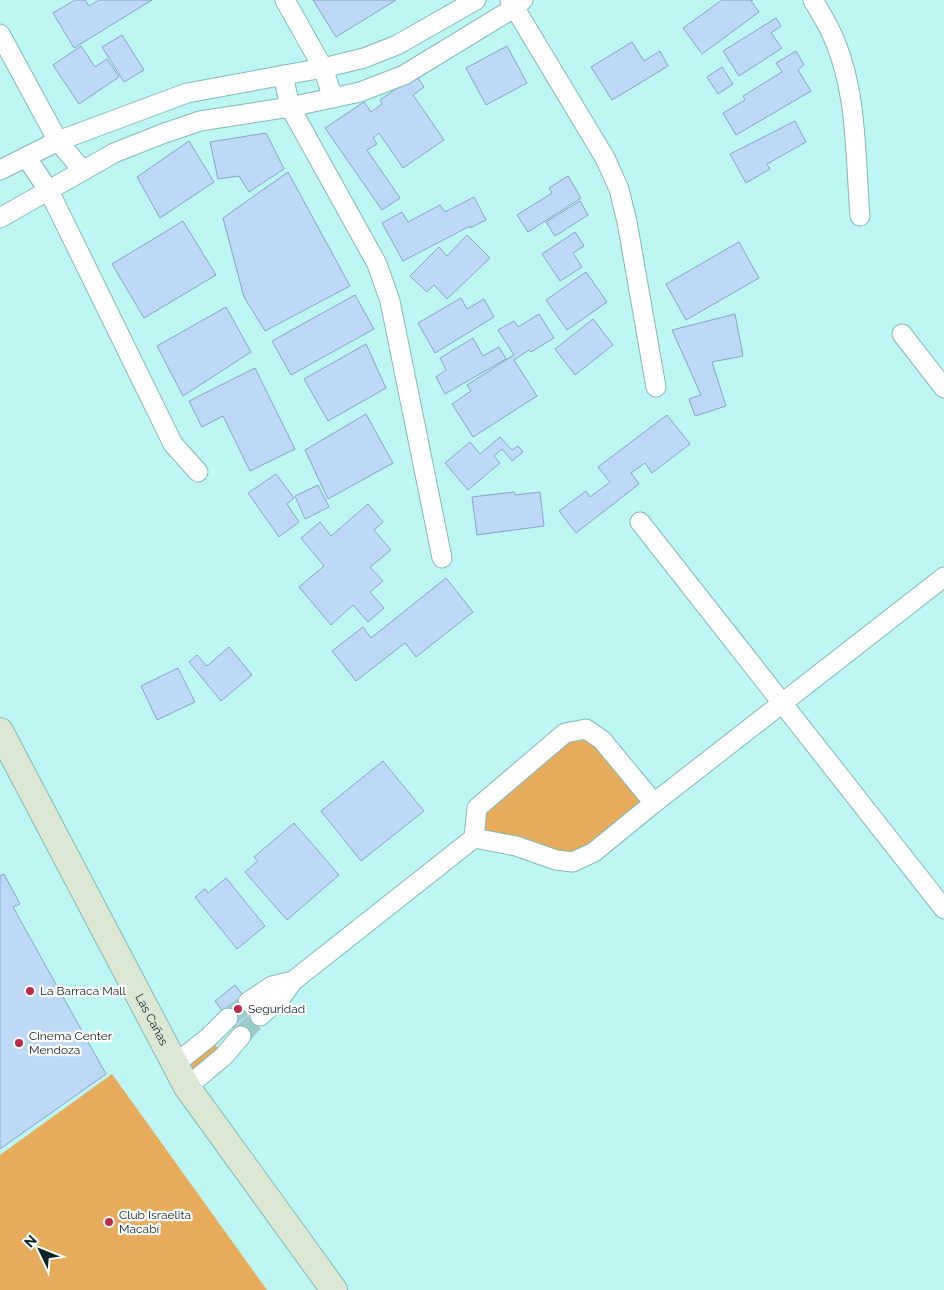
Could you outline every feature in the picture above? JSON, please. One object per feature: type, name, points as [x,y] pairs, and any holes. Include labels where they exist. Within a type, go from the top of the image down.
[{"type":"main road","name":"Las Cañas","points":[[0,731],[187,1087],[334,1290]]},
{"type":"street","points":[[285,0],[323,68],[333,98]]},
{"type":"street","points":[[0,170],[58,141],[187,93],[323,68],[364,58],[398,45],[476,0]]},
{"type":"street","points":[[813,0],[831,31],[844,68],[852,105],[860,216]]},
{"type":"street","points":[[0,218],[114,153],[162,134],[200,121],[290,107],[360,92],[404,75],[516,3],[605,158],[619,189],[627,222],[656,387]]},
{"type":"street","points":[[0,34],[58,141],[83,171]]},
{"type":"street","points":[[283,75],[290,107],[377,264],[390,301],[442,558]]},
{"type":"street","points":[[26,157],[49,191],[173,444],[198,472]]},
{"type":"street","points":[[902,334],[944,388]]},
{"type":"street","points":[[640,522],[944,910]]},
{"type":"street","points":[[474,838],[516,846],[556,860],[573,862],[594,852],[654,803],[944,578]]},
{"type":"street","points":[[254,1009],[272,986],[293,981],[474,838],[477,808],[565,733],[586,729],[602,740],[654,803]]},
{"type":"street","points":[[175,1064],[228,1018]]},
{"type":"street","points":[[187,1087],[224,1056],[241,1036]]},
{"type":"street","points":[[208,1037],[224,1056]]},
{"type":"shaded area","points":[[586,729],[654,803],[573,862],[474,838],[477,808]]},
{"type":"shaded area","points":[[209,1037],[224,1056],[187,1087],[175,1064]]},
{"type":"shaded area","name":"Club Israelita Macabí","points":[[112,1074],[267,1290],[0,1290],[0,1155]]},
{"type":"building","points":[[75,0],[85,0],[89,6],[99,0],[152,0],[74,48],[53,13]]},
{"type":"building","points":[[313,0],[396,0],[336,37]]},
{"type":"building","points":[[722,0],[753,0],[751,1],[759,12],[702,54],[683,28]]},
{"type":"building","points":[[776,18],[781,26],[771,33],[782,48],[739,76],[723,51]]},
{"type":"building","points":[[122,35],[144,70],[124,82],[102,47]]},
{"type":"building","points":[[632,42],[644,61],[660,51],[668,66],[612,100],[591,67]]},
{"type":"building","points":[[81,46],[95,67],[107,59],[119,77],[79,104],[53,65]]},
{"type":"building","points":[[507,46],[527,83],[486,105],[466,68]]},
{"type":"building","points":[[796,51],[804,65],[798,70],[811,91],[736,135],[723,113],[745,100],[743,96],[782,72],[776,63]]},
{"type":"building","points":[[722,67],[733,84],[718,94],[707,77]]},
{"type":"building","points":[[416,75],[424,87],[413,95],[444,140],[403,168],[379,133],[373,138],[377,144],[367,150],[400,198],[382,210],[325,128],[364,102],[371,112],[382,104],[380,100]]},
{"type":"building","points":[[795,121],[806,142],[767,164],[770,169],[746,183],[730,154]]},
{"type":"building","points":[[266,133],[284,169],[249,192],[239,176],[218,179],[210,142]]},
{"type":"building","points":[[189,141],[214,182],[160,218],[137,177]]},
{"type":"building","points":[[288,172],[350,286],[265,331],[244,297],[223,218]]},
{"type":"building","points":[[568,176],[581,198],[528,232],[517,215],[552,193],[549,188]]},
{"type":"building","points":[[474,197],[486,220],[470,228],[470,226],[403,261],[382,223],[402,212],[408,222],[440,205],[445,212]]},
{"type":"building","points":[[580,201],[588,215],[555,236],[546,222]]},
{"type":"building","points":[[183,221],[216,275],[144,318],[112,264]]},
{"type":"building","points":[[575,232],[584,246],[573,253],[582,267],[560,281],[542,254]]},
{"type":"building","points":[[467,235],[490,258],[447,299],[434,285],[427,292],[410,276],[439,247],[447,256]]},
{"type":"building","points":[[739,242],[759,278],[686,320],[666,284]]},
{"type":"building","points":[[586,272],[607,302],[567,330],[546,300]]},
{"type":"building","points":[[355,295],[374,329],[291,375],[272,341]]},
{"type":"building","points":[[461,298],[467,309],[484,299],[494,317],[435,353],[418,323]]},
{"type":"building","points":[[226,307],[251,352],[183,396],[157,346]]},
{"type":"building","points":[[539,314],[554,338],[531,352],[529,350],[514,360],[537,396],[473,437],[452,404],[471,391],[467,385],[514,355],[498,330],[514,321],[518,327]]},
{"type":"building","points":[[735,314],[743,356],[712,362],[726,406],[695,416],[689,399],[701,395],[672,330]]},
{"type":"building","points":[[593,319],[613,345],[575,375],[555,349]]},
{"type":"building","points":[[473,338],[483,356],[499,347],[506,359],[445,394],[436,377],[446,370],[440,358]]},
{"type":"building","points":[[366,344],[386,388],[328,421],[304,379]]},
{"type":"building","points":[[255,368],[295,449],[250,471],[223,416],[202,427],[189,401]]},
{"type":"building","points":[[366,414],[393,463],[328,499],[305,450]]},
{"type":"building","points":[[667,415],[690,444],[652,473],[645,463],[631,473],[639,484],[576,533],[559,511],[586,491],[590,497],[610,482],[598,467]]},
{"type":"building","points":[[500,437],[512,450],[518,446],[523,452],[512,461],[502,449],[494,456],[500,463],[468,490],[445,463],[470,442],[480,454]]},
{"type":"building","points":[[276,474],[294,498],[287,504],[299,522],[279,537],[248,493]]},
{"type":"building","points":[[318,485],[329,507],[305,519],[295,496]]},
{"type":"building","points":[[514,492],[515,495],[540,492],[544,526],[477,535],[472,497]]},
{"type":"building","points":[[368,504],[383,522],[374,530],[391,550],[370,567],[383,581],[370,592],[384,608],[368,622],[353,605],[331,625],[299,587],[324,566],[301,538],[320,522],[331,536]]},
{"type":"building","points":[[446,578],[473,612],[416,657],[405,643],[356,681],[332,651],[363,627],[371,638]]},
{"type":"building","points":[[229,647],[252,675],[221,701],[189,662],[197,655],[207,666]]},
{"type":"building","points":[[178,668],[195,702],[157,720],[141,686]]},
{"type":"building","points":[[383,761],[424,811],[361,861],[321,811]]},
{"type":"building","points":[[294,823],[339,875],[287,920],[245,872],[258,861],[254,857]]},
{"type":"building","name":"La Barraca Mall","points":[[4,874],[20,904],[13,907],[106,1074],[0,1149],[0,876]]},
{"type":"building","points":[[226,878],[265,926],[237,949],[195,897],[205,889],[208,893]]},
{"type":"building","name":"Seguridad","points":[[235,985],[263,1021],[243,1038],[215,1001]]},
{"type":"tunnel","points":[[228,1018],[248,1002]]},
{"type":"tunnel","points":[[241,1036],[260,1016]]},
{"type":"place","name":"La Barraca Mall","points":[[30,991]]},
{"type":"place","name":"Seguridad","points":[[238,1009]]},
{"type":"place","name":"Cinema Center Mendoza","points":[[19,1043]]},
{"type":"place","name":"Club Israelita Macabí","points":[[109,1222]]}]
